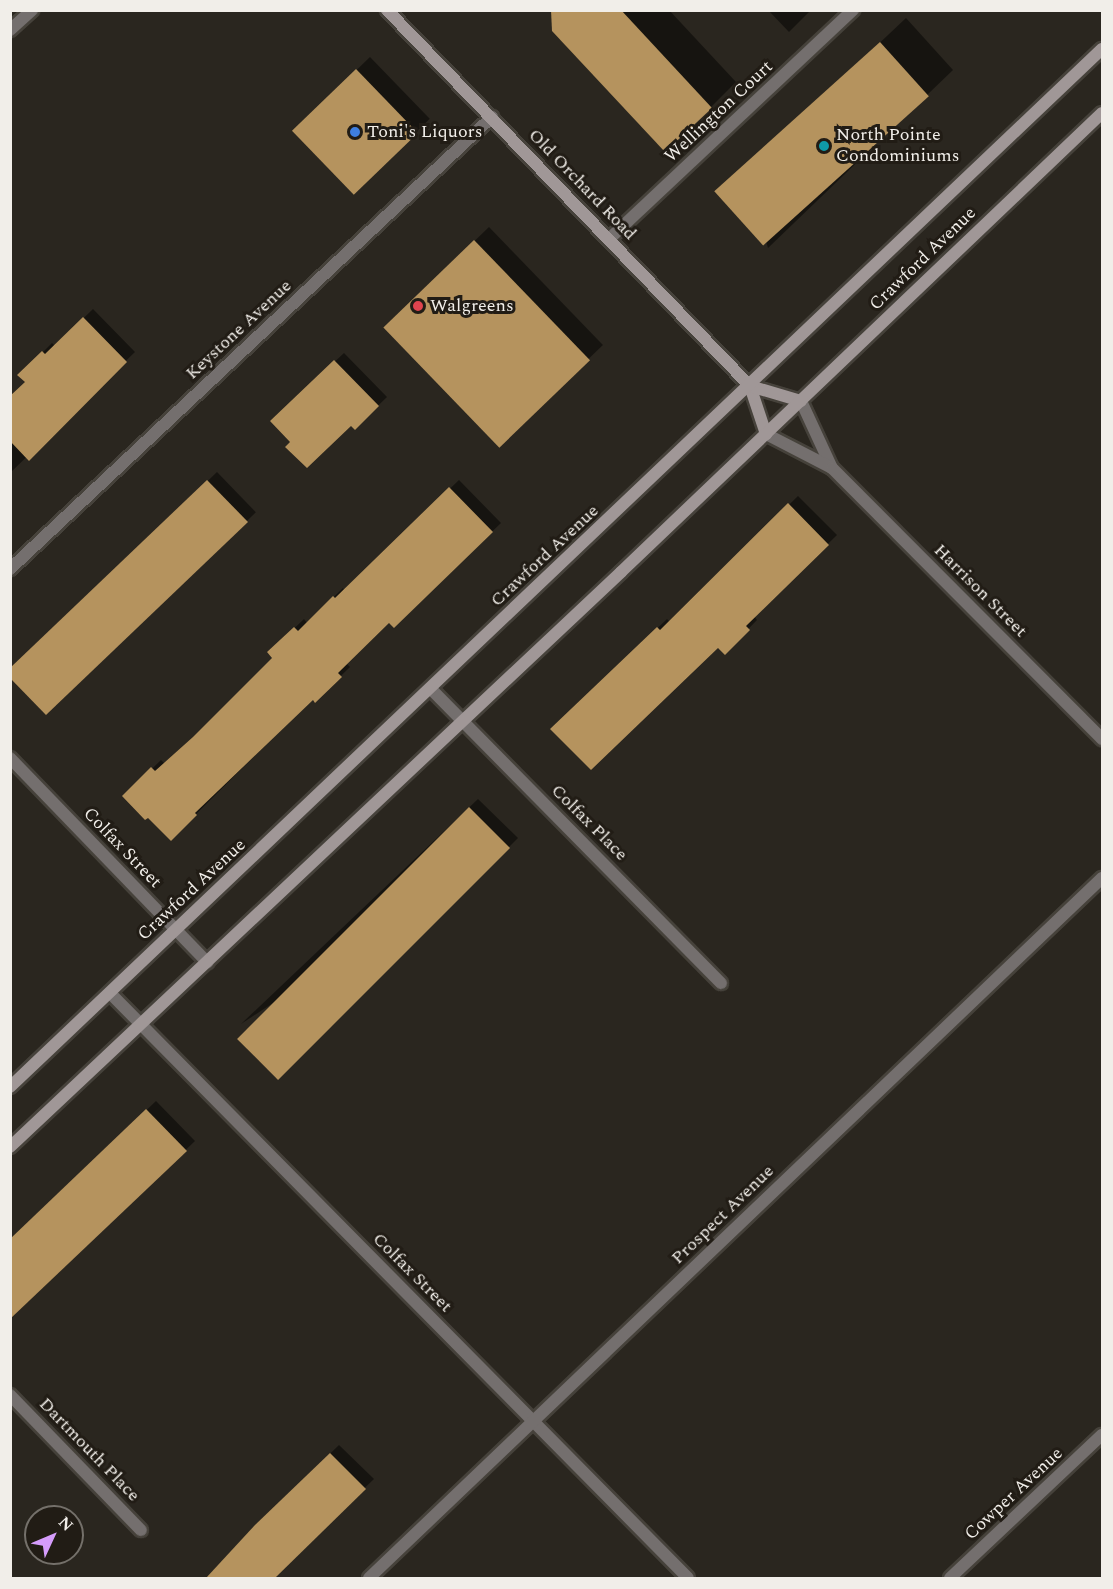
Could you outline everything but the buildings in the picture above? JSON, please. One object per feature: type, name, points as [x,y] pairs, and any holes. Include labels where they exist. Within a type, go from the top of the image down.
[{"type":"main road","name":"Old Orchard Road","points":[[387,10],[750,386],[766,434]]},
{"type":"main road","name":"Crawford Avenue","points":[[10,1087],[1102,49]]},
{"type":"main road","name":"Crawford Avenue","points":[[10,1148],[463,722],[1102,113]]},
{"type":"main road","name":"Old Orchard Road","points":[[750,386],[801,401]]},
{"type":"street","points":[[10,30],[32,10]]},
{"type":"street","name":"Wellington Court","points":[[609,239],[853,10]]},
{"type":"street","name":"Keystone Avenue","points":[[10,569],[492,117]]},
{"type":"street","name":"Harrison Street","points":[[801,401],[832,468]]},
{"type":"street","name":"Harrison Street","points":[[766,434],[832,468],[1102,739]]},
{"type":"street","name":"Colfax Place","points":[[431,689],[721,983]]},
{"type":"street","name":"Colfax Street","points":[[10,759],[207,962]]},
{"type":"street","name":"Prospect Avenue","points":[[369,1578],[1102,878]]},
{"type":"street","name":"Colfax Street","points":[[110,993],[688,1578]]},
{"type":"street","name":"Dartmouth Place","points":[[10,1395],[141,1530]]},
{"type":"street","name":"Cowper Avenue","points":[[950,1578],[1102,1435]]},
{"type":"place","name":"Toni's Liquors","points":[[355,132]]},
{"type":"place","name":"North Pointe Condominiums","points":[[824,146]]},
{"type":"place","name":"Walgreens","points":[[418,306]]}]
